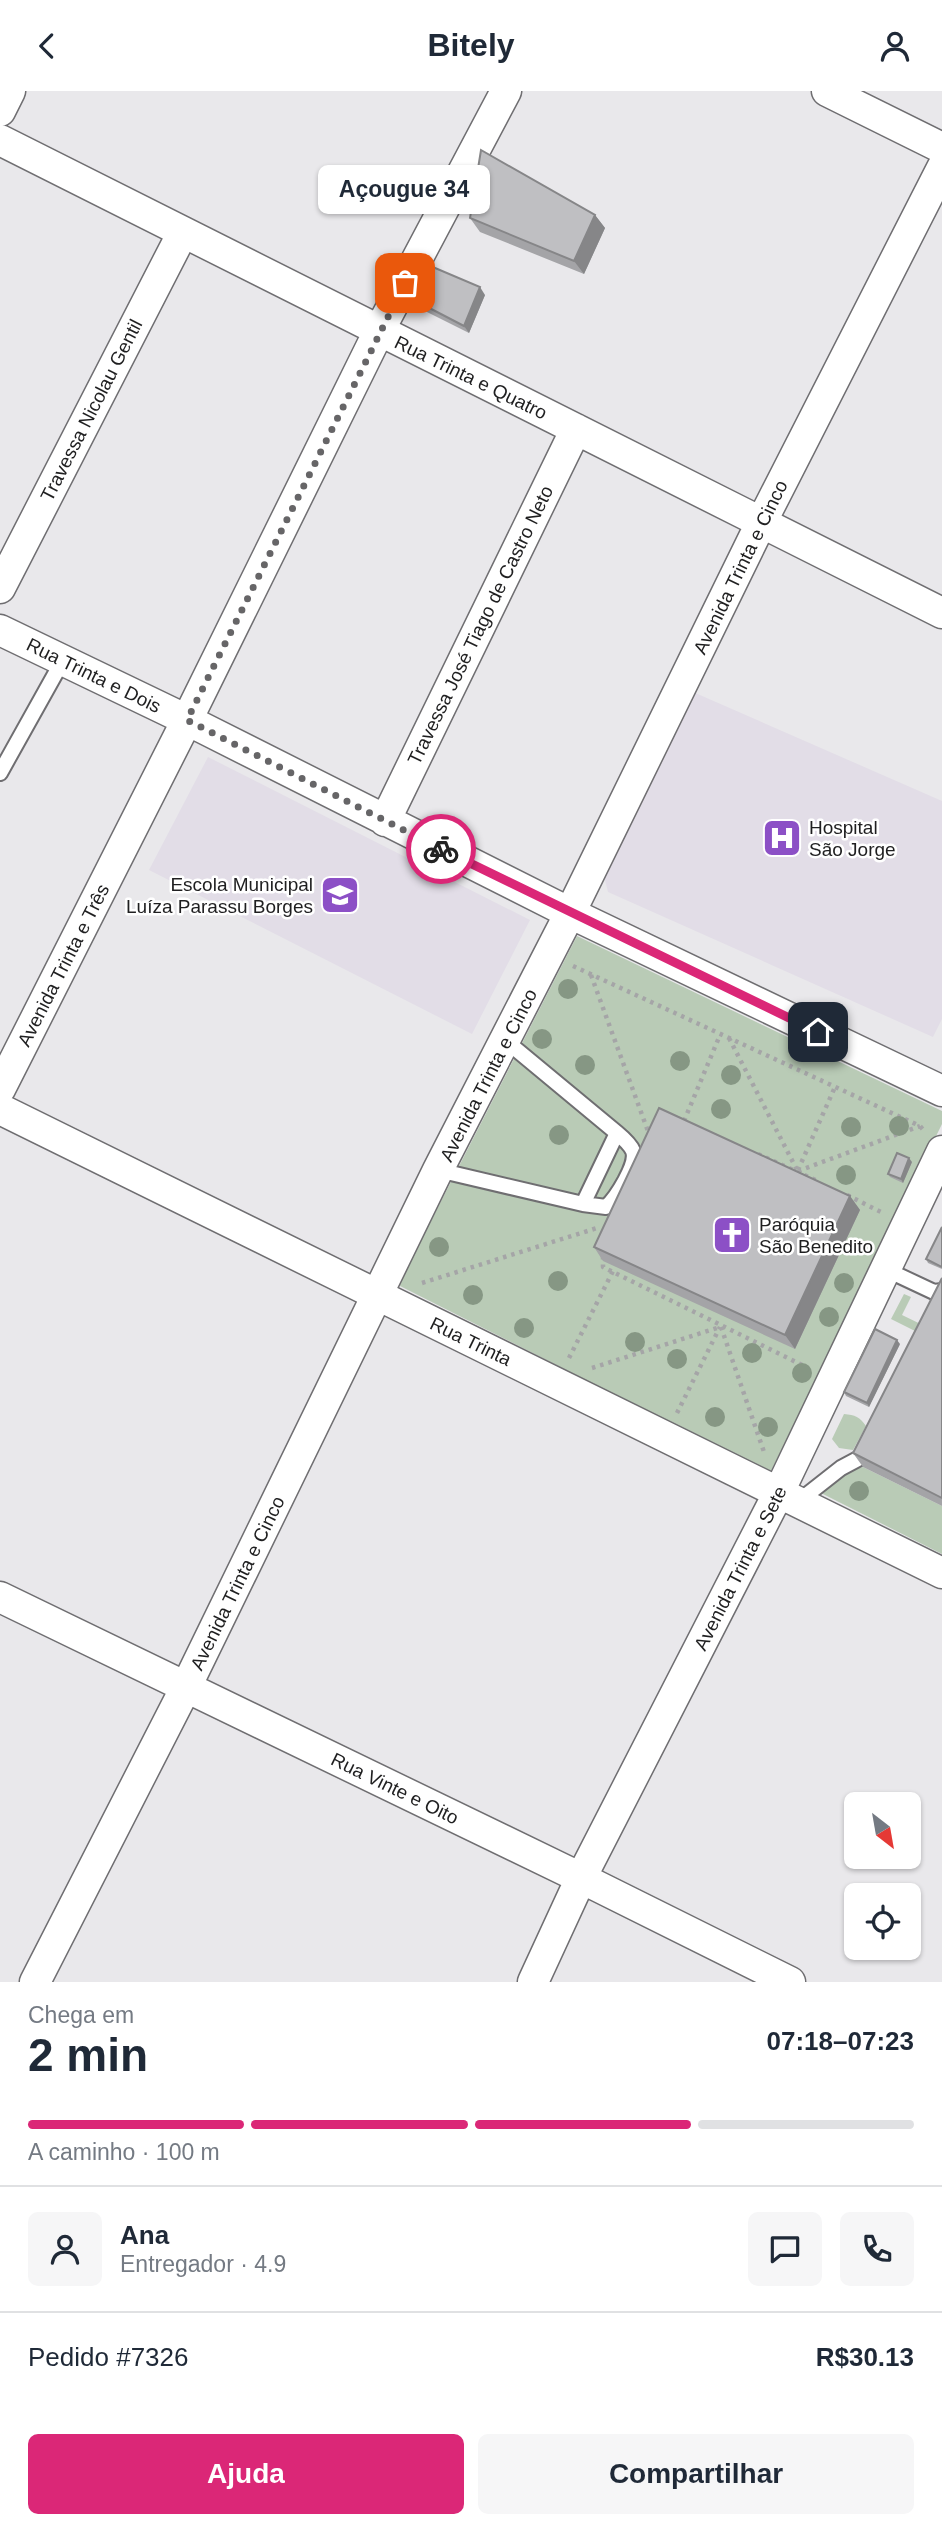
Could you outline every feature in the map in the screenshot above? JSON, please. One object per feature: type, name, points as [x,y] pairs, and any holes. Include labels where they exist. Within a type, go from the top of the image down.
[{"type":"street","points":[[0,111],[10,91]]},
{"type":"street","name":"Avenida Trinta e Três","points":[[0,1089],[187,720],[379,331],[506,91]]},
{"type":"street","points":[[828,91],[942,148]]},
{"type":"street","name":"Rua Trinta e Quatro","points":[[0,140],[942,613]]},
{"type":"street","name":"Avenida Trinta e Cinco","points":[[35,1982],[186,1687],[438,1170],[570,913],[761,523],[942,168]]},
{"type":"street","name":"Travessa Nicolau Gentil","points":[[0,588],[183,232]]},
{"type":"street","name":"Travessa José Tiago de Castro Neto","points":[[385,821],[576,429]]},
{"type":"street","name":"Rua Trinta e Dois","points":[[0,630],[187,720],[570,913],[942,1091]]},
{"type":"street","name":"Rua Trinta","points":[[0,1109],[942,1573]]},
{"type":"street","name":"Avenida Trinta e Sete","points":[[533,1982],[581,1878],[789,1497],[934,1147]]},
{"type":"street","name":"Rua Vinte e Oito","points":[[0,1597],[790,1982]]},
{"type":"lane","points":[[0,773],[63,660]]},
{"type":"lane","points":[[438,1170],[583,1205],[606,1207],[615,1199],[634,1161],[634,1152],[617,1133],[506,1041]]},
{"type":"lane","points":[[583,1205],[617,1133]]},
{"type":"lane","points":[[885,1269],[934,1292],[942,1291]]},
{"type":"lane","points":[[789,1497],[871,1453]]},
{"type":"path","points":[[566,977],[572,965],[920,1126],[934,1147]]},
{"type":"path","points":[[590,974],[650,1136]]},
{"type":"path","points":[[684,1121],[720,1035]]},
{"type":"path","points":[[728,1038],[797,1171]]},
{"type":"path","points":[[797,1171],[835,1087]]},
{"type":"path","points":[[676,1118],[696,1126]]},
{"type":"path","points":[[797,1171],[920,1126]]},
{"type":"path","points":[[634,1152],[656,1131]]},
{"type":"path","points":[[747,1149],[832,1188]]},
{"type":"path","points":[[844,1194],[890,1217]]},
{"type":"path","points":[[606,1207],[603,1267],[721,1327],[815,1370]]},
{"type":"path","points":[[412,1286],[604,1226]]},
{"type":"path","points":[[566,1363],[613,1272]]},
{"type":"path","points":[[581,1371],[721,1327]]},
{"type":"path","points":[[674,1417],[721,1327]]},
{"type":"path","points":[[721,1327],[766,1460]]},
{"type":"shaded area","name":"Hospital São Jorge","points":[[693,692],[942,801],[942,1019],[933,1037],[608,892],[604,876]]},
{"type":"shaded area","name":"Escola Municipal Luíza Parassu Borges","points":[[208,757],[530,920],[472,1034],[149,870]]},
{"type":"green space","points":[[577,936],[942,1111],[942,1124],[770,1473],[398,1285]]},
{"type":"green space","points":[[904,1294],[911,1297],[902,1315],[933,1330],[929,1338],[891,1319]]},
{"type":"green space","points":[[844,1414],[857,1417],[866,1426],[853,1450],[839,1448],[832,1439]]},
{"type":"green space","points":[[863,1467],[942,1506],[942,1554],[815,1490],[846,1471]]},
{"type":"building","points":[[481,150],[595,215],[574,261],[470,218]]},
{"type":"building","points":[[428,265],[480,287],[464,326],[412,299]]},
{"type":"building","name":"Paróquia São Benedito","points":[[659,1108],[850,1196],[785,1335],[594,1247]]},
{"type":"building","points":[[897,1153],[909,1158],[901,1179],[888,1174]]},
{"type":"building","points":[[942,1227],[942,1267],[926,1259]]},
{"type":"building","points":[[942,1278],[942,1498],[853,1453]]},
{"type":"building","points":[[875,1329],[897,1340],[867,1403],[844,1392]]},
{"type":"way so far","points":[[405,283],[187,720],[441,849]]},
{"type":"place","name":"Açougue 34","points":[[405,283]]},
{"type":"place","name":"Hospital São Jorge","points":[[782,838]]},
{"type":"place","name":"Escola Municipal Luíza Parassu Borges","points":[[340,895]]},
{"type":"place","name":"Paróquia São Benedito","points":[[732,1235]]},
{"type":"route","points":[[441,849],[818,1032]]}]
